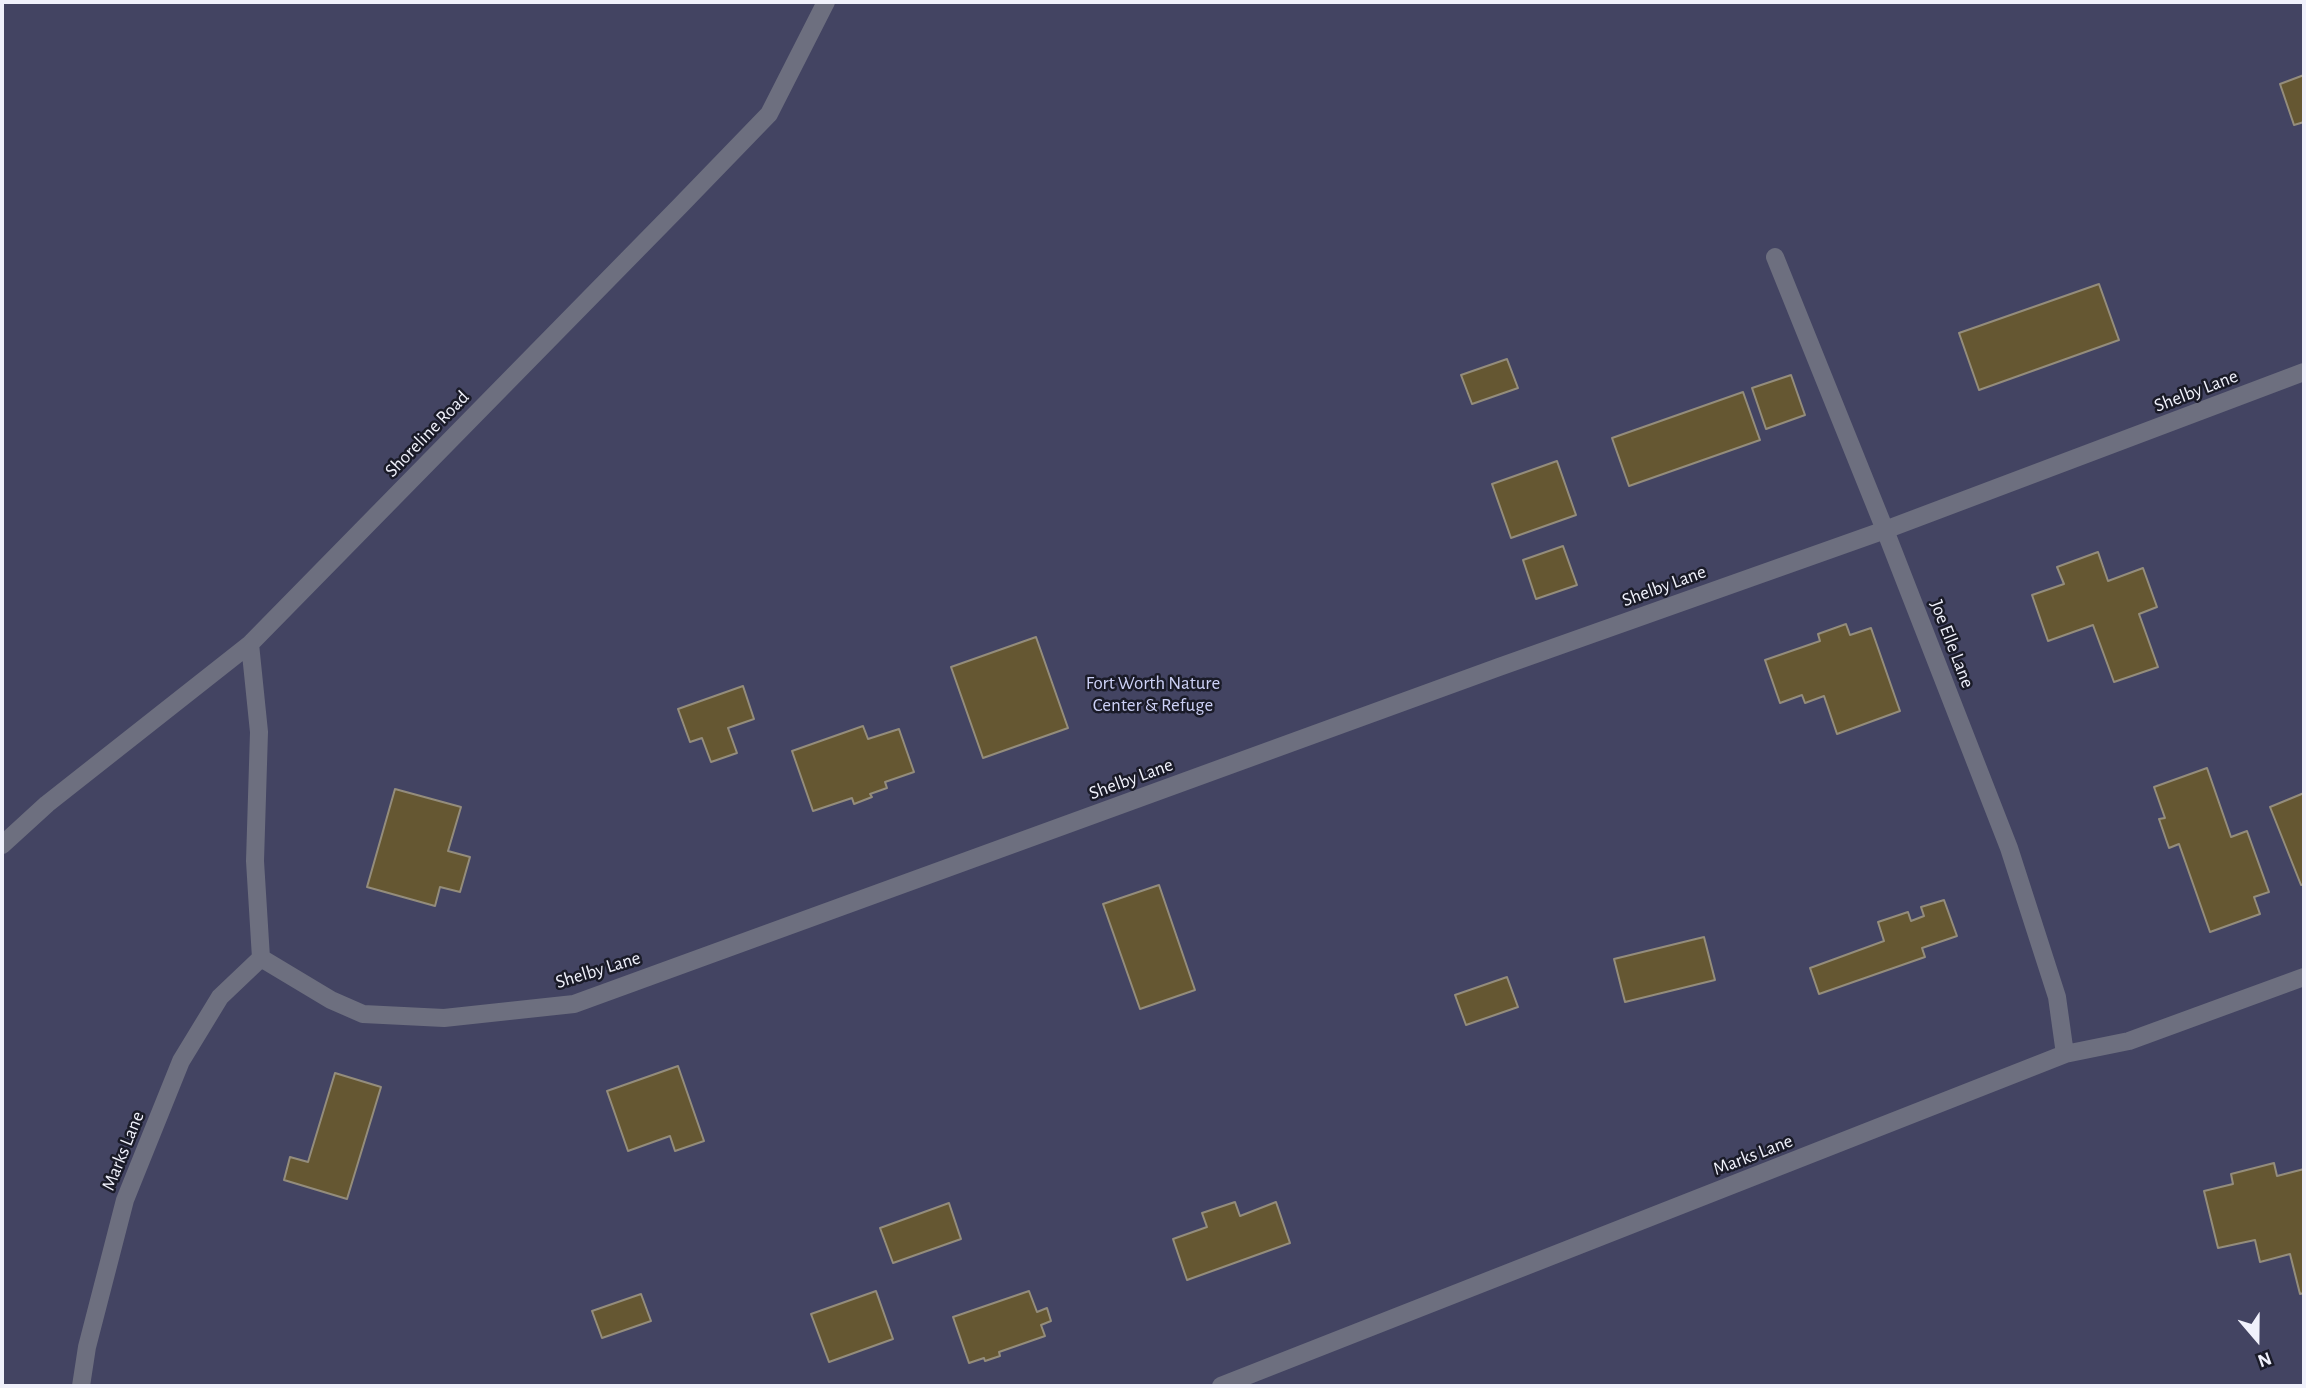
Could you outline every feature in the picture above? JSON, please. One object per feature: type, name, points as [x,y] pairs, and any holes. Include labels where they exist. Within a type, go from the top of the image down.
[{"type":"street","name":"Shoreline Road","points":[[2,845],[47,804],[250,644],[769,114],[826,2]]},
{"type":"street","name":"Joe Elle Lane","points":[[1774,257],[1885,530],[2009,848],[2057,997],[2065,1054]]},
{"type":"street","name":"Shelby Lane","points":[[261,958],[331,1000],[363,1014],[444,1018],[574,1004],[1486,672],[1885,530],[2304,372]]},
{"type":"street","points":[[250,644],[258,732],[255,861],[261,958]]},
{"type":"street","name":"Marks Lane","points":[[81,1386],[87,1347],[125,1200],[181,1061],[220,997],[261,958]]},
{"type":"street","name":"Marks Lane","points":[[1222,1386],[2065,1054],[2129,1041],[2304,977]]},
{"type":"green space","name":"Fort Worth Nature Center & Refuge","points":[[2,2],[2304,2],[2304,1386],[2,1386]]},
{"type":"building","points":[[2304,75],[2304,122],[2294,125],[2280,84]]},
{"type":"building","points":[[2099,284],[2119,340],[1979,390],[1959,333]]},
{"type":"building","points":[[1507,359],[1518,388],[1472,404],[1461,375]]},
{"type":"building","points":[[1791,375],[1805,415],[1766,429],[1752,388]]},
{"type":"building","points":[[1743,392],[1760,440],[1629,486],[1612,438]]},
{"type":"building","points":[[1557,461],[1576,515],[1511,538],[1492,484]]},
{"type":"building","points":[[1563,546],[1577,585],[1536,599],[1523,560]]},
{"type":"building","points":[[2098,552],[2108,581],[2143,568],[2157,607],[2139,614],[2158,667],[2114,682],[2093,625],[2048,641],[2032,595],[2064,584],[2057,567]]},
{"type":"building","points":[[1846,624],[1850,635],[1871,628],[1900,711],[1837,734],[1824,696],[1805,703],[1802,695],[1780,703],[1765,660],[1820,641],[1818,634]]},
{"type":"building","points":[[1036,637],[1068,728],[983,758],[951,667]]},
{"type":"building","points":[[743,686],[754,719],[728,728],[737,753],[711,762],[702,738],[690,742],[678,709]]},
{"type":"building","points":[[863,726],[868,739],[899,729],[914,772],[885,782],[887,788],[854,804],[852,798],[813,811],[792,751]]},
{"type":"building","points":[[2207,768],[2231,837],[2247,831],[2269,892],[2254,897],[2260,914],[2210,932],[2179,844],[2169,848],[2159,819],[2165,818],[2154,787]]},
{"type":"building","points":[[395,789],[461,807],[448,851],[470,857],[460,892],[440,887],[435,906],[367,887]]},
{"type":"building","points":[[2304,793],[2304,884],[2301,885],[2270,807]]},
{"type":"building","points":[[1159,885],[1195,990],[1140,1009],[1103,904]]},
{"type":"building","points":[[1944,900],[1957,936],[1922,948],[1925,957],[1819,994],[1810,968],[1884,941],[1878,922],[1908,912],[1911,921],[1924,916],[1921,907]]},
{"type":"building","points":[[1704,937],[1715,980],[1625,1002],[1614,959]]},
{"type":"building","points":[[1507,977],[1518,1007],[1466,1025],[1455,995]]},
{"type":"building","points":[[678,1066],[704,1141],[675,1151],[670,1136],[628,1151],[607,1091]]},
{"type":"building","points":[[335,1073],[381,1087],[347,1199],[284,1180],[290,1157],[308,1162]]},
{"type":"building","points":[[2274,1163],[2277,1176],[2304,1169],[2304,1293],[2300,1294],[2290,1254],[2260,1262],[2255,1240],[2218,1248],[2204,1191],[2233,1184],[2231,1174]]},
{"type":"building","points":[[1235,1202],[1240,1216],[1276,1202],[1290,1243],[1187,1280],[1173,1239],[1207,1227],[1202,1213]]},
{"type":"building","points":[[949,1203],[961,1239],[893,1263],[880,1228]]},
{"type":"building","points":[[876,1291],[893,1339],[829,1362],[811,1314]]},
{"type":"building","points":[[1029,1291],[1037,1312],[1047,1308],[1051,1321],[1041,1325],[1045,1336],[999,1352],[1000,1356],[969,1363],[953,1317]]},
{"type":"building","points":[[641,1294],[651,1321],[602,1338],[592,1311]]}]
